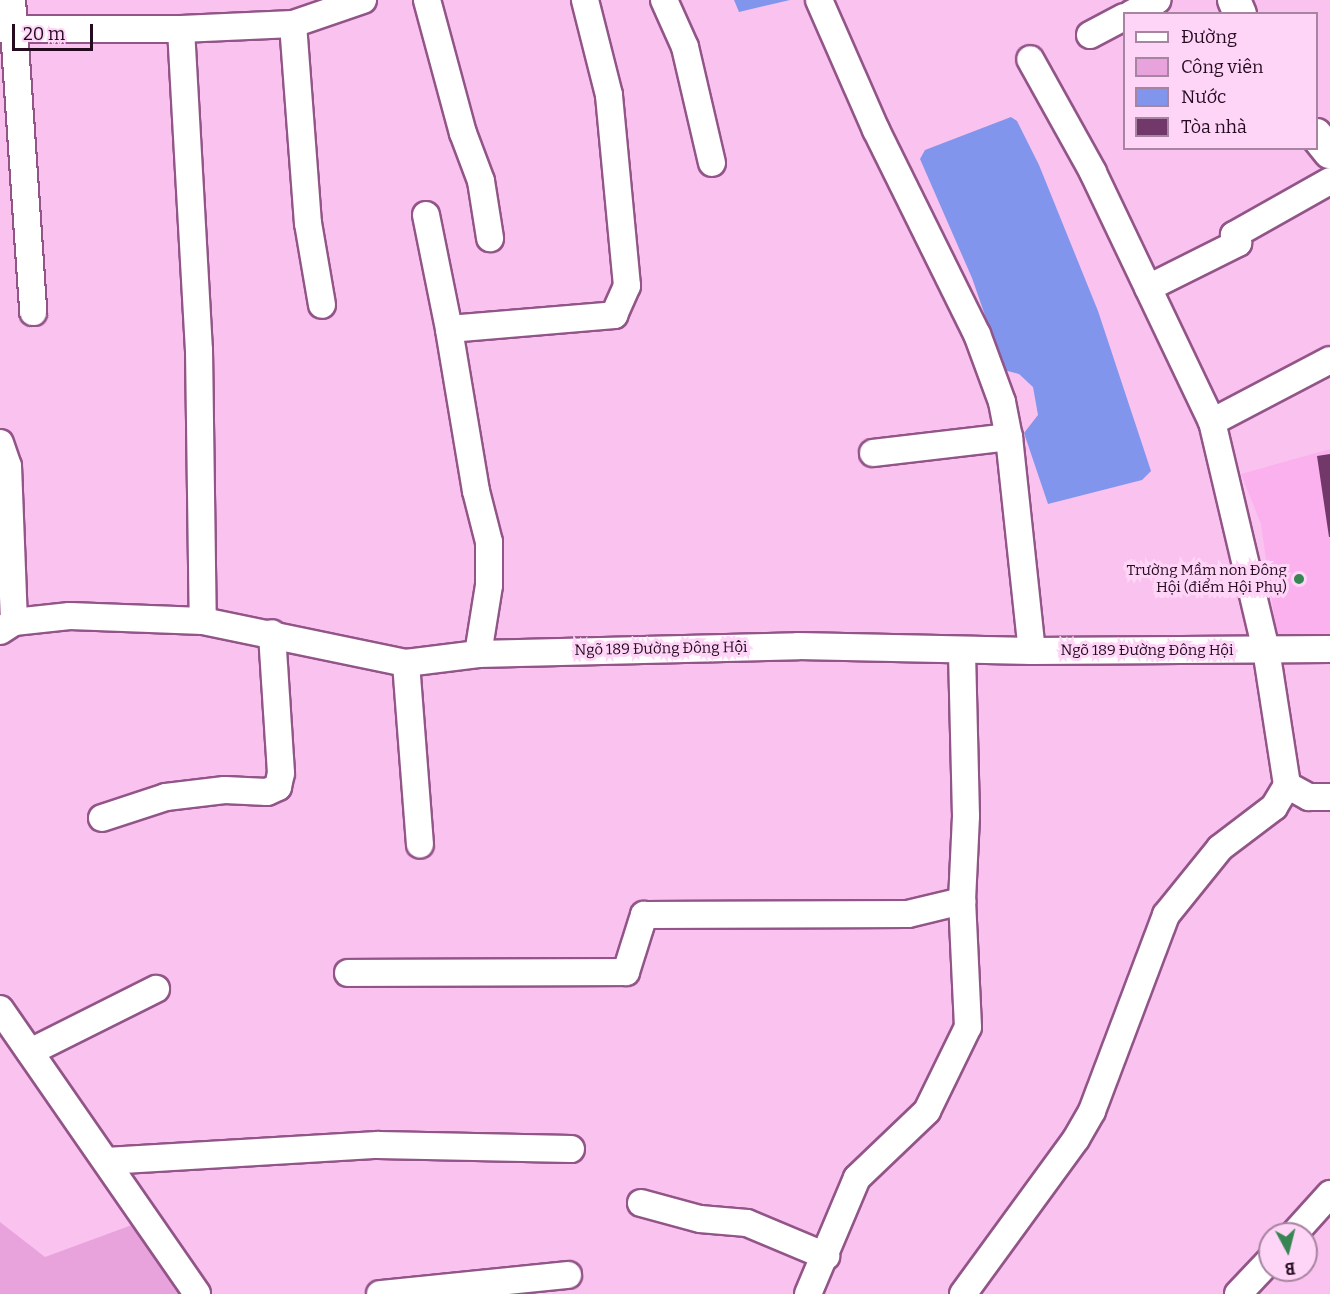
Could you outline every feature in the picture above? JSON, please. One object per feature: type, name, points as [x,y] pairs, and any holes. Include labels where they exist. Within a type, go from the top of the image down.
[{"type":"street","points":[[12,0],[6,29],[33,312]]},
{"type":"street","points":[[6,29],[181,29],[293,24],[363,0]]},
{"type":"street","points":[[427,0],[463,133],[481,181],[490,238]]},
{"type":"street","points":[[448,328],[614,315],[627,286],[609,95],[585,0]]},
{"type":"street","points":[[664,0],[685,47],[712,163]]},
{"type":"street","points":[[819,0],[876,130],[977,334],[1002,402],[1009,437],[1032,651]]},
{"type":"street","points":[[1135,12],[1157,0]]},
{"type":"street","points":[[1090,34],[1123,18]]},
{"type":"street","points":[[293,24],[308,223],[322,305]]},
{"type":"street","points":[[181,29],[199,350],[203,621]]},
{"type":"street","points":[[963,1294],[1076,1139],[1092,1111],[1166,915],[1220,848],[1274,807],[1287,785],[1266,650],[1212,422],[1093,172],[1030,59]]},
{"type":"street","points":[[1318,136],[1330,152]]},
{"type":"street","points":[[1148,288],[1238,243],[1234,235],[1330,181]]},
{"type":"street","points":[[426,215],[476,491],[489,542],[489,585],[478,654]]},
{"type":"street","points":[[1212,422],[1330,360]]},
{"type":"street","points":[[873,453],[1009,437]]},
{"type":"street","points":[[0,443],[9,466],[7,626]]},
{"type":"street","name":"Ngõ 189 Đường Đông Hội","points":[[7,626],[70,616],[203,621],[272,633],[406,663],[478,654],[798,646],[1032,651],[1330,649]]},
{"type":"street","points":[[102,818],[166,797],[225,790],[267,792],[278,787],[281,773],[272,633]]},
{"type":"street","points":[[808,1294],[857,1178],[927,1111],[968,1028],[962,901],[966,816],[962,650]]},
{"type":"street","points":[[406,663],[420,843]]},
{"type":"street","points":[[1287,785],[1309,797],[1330,797]]},
{"type":"street","points":[[348,973],[626,972],[644,915],[908,914],[962,901]]},
{"type":"street","points":[[30,1052],[156,989]]},
{"type":"street","points":[[0,1009],[197,1294]]},
{"type":"street","points":[[106,1161],[378,1145],[571,1149]]},
{"type":"street","points":[[1305,1222],[1330,1194]]},
{"type":"street","points":[[641,1203],[700,1219],[747,1222],[826,1256]]},
{"type":"street","points":[[1238,1294],[1258,1273]]},
{"type":"street","points":[[380,1294],[568,1275]]},
{"type":"shaded area","name":"Trường Mầm non Đông Hội (điểm Hội Phụ)","points":[[1330,449],[1330,634],[1277,637],[1261,524],[1241,474]]},
{"type":"green space","points":[[0,1222],[45,1257],[140,1222],[189,1294],[0,1294]]},
{"type":"water","points":[[734,0],[790,0],[739,12]]},
{"type":"water","points":[[1011,117],[1017,121],[1039,165],[1098,311],[1151,471],[1142,480],[1048,504],[1024,433],[1038,415],[1033,387],[1019,374],[1004,370],[972,278],[920,159],[925,150]]},
{"type":"building","points":[[1330,454],[1330,537],[1329,537],[1317,456]]},
{"type":"place","name":"Trường Mầm non Đông Hội (điểm Hội Phụ)","points":[[1299,579]]}]
